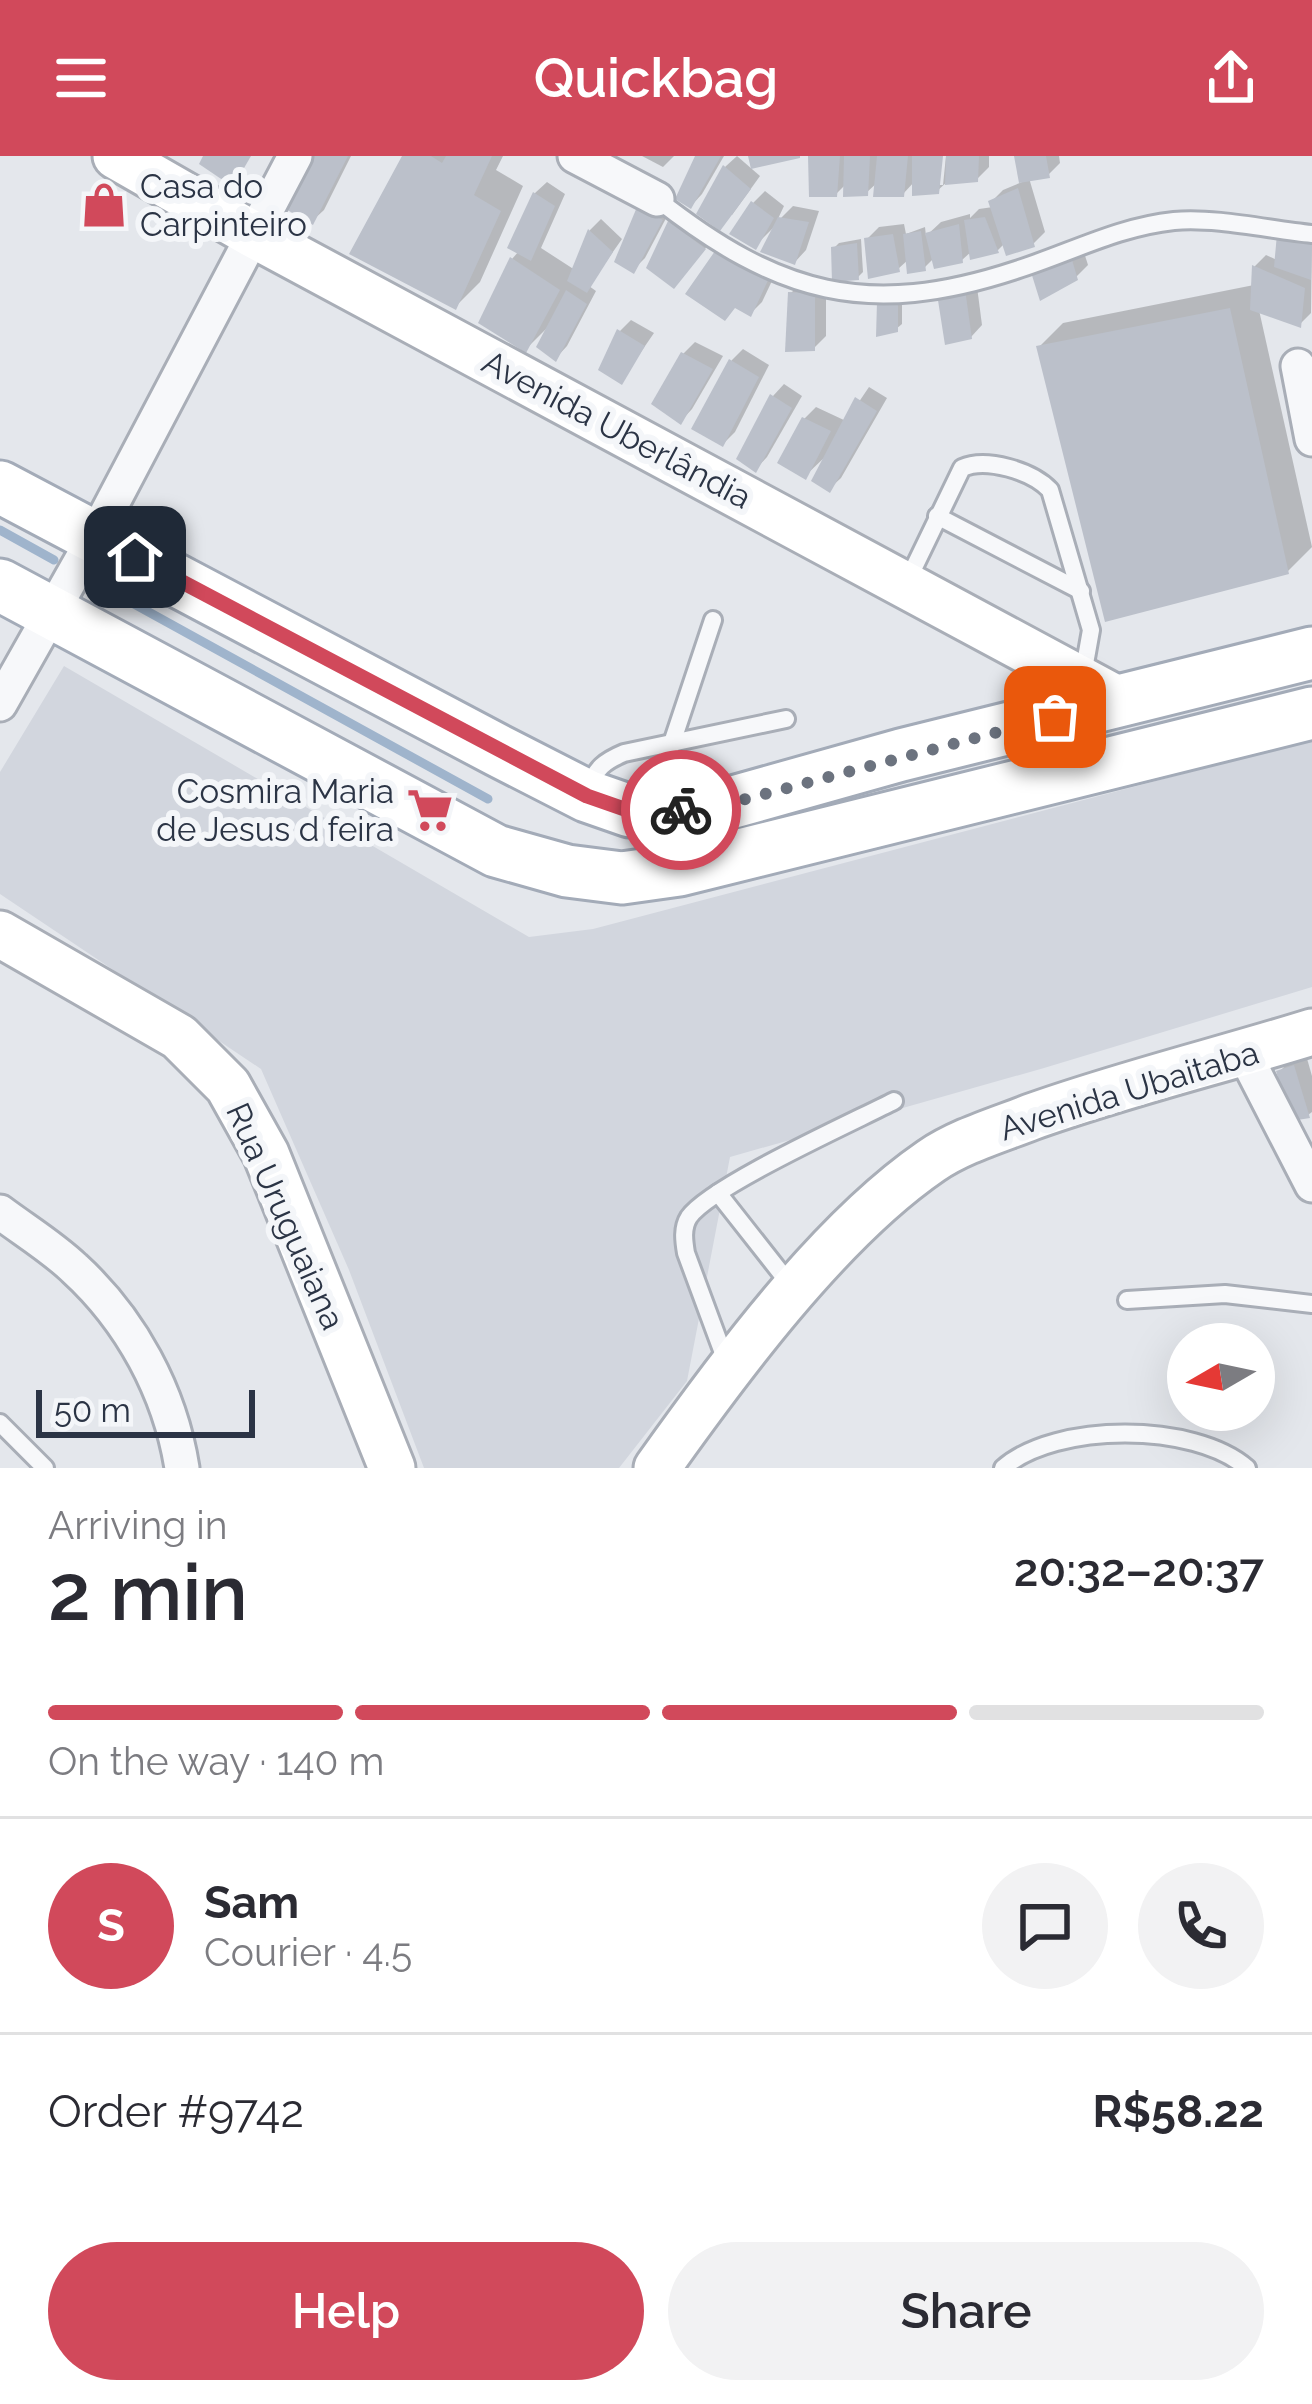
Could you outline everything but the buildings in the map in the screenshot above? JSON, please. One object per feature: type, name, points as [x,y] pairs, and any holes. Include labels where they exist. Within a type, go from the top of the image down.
[{"type":"main road","points":[[0,487],[587,796],[630,811],[712,808],[1100,691],[1312,653]]},
{"type":"main road","points":[[0,585],[496,851],[567,872],[622,878],[679,870],[1312,713]]},
{"type":"street","name":"Avenida Uberlândia","points":[[116,156],[1100,691]]},
{"type":"street","points":[[0,704],[95,536],[296,156]]},
{"type":"street","points":[[575,156],[657,199]]},
{"type":"street","points":[[1306,360],[1312,439]]},
{"type":"street","name":"Rua Uruguaiana","points":[[0,934],[179,1037],[227,1086],[266,1154],[392,1468]]},
{"type":"street","name":"Avenida Ubaitaba","points":[[657,1468],[728,1368],[839,1243],[932,1160],[1072,1102],[1312,1032]]},
{"type":"street","points":[[1244,1053],[1312,1184]]},
{"type":"street","points":[[0,1212],[73,1266],[114,1310],[167,1404],[182,1468]]},
{"type":"lane","points":[[657,199],[712,242],[783,279],[841,292],[906,295],[948,288],[1016,270],[1110,234],[1178,220],[1312,234]]},
{"type":"lane","points":[[906,584],[962,468],[983,462],[1037,479],[1050,490],[1081,591],[1100,691]]},
{"type":"lane","points":[[937,516],[1081,591]]},
{"type":"lane","points":[[649,812],[713,620]]},
{"type":"lane","points":[[587,796],[593,774],[605,761],[674,740],[786,719]]},
{"type":"lane","points":[[728,1368],[683,1240],[689,1217],[718,1193],[894,1101]]},
{"type":"lane","points":[[718,1193],[796,1292]]},
{"type":"lane","points":[[1127,1300],[1225,1294],[1312,1304]]},
{"type":"lane","points":[[0,1423],[45,1468]]},
{"type":"lane","points":[[1003,1468],[1046,1443],[1117,1435],[1162,1436],[1200,1445],[1234,1456],[1247,1468]]},
{"type":"shaded area","points":[[64,666],[529,937],[593,929],[1312,740],[1312,987],[730,1157],[687,1381],[619,1468],[424,1468],[349,1270],[261,1069],[0,894],[0,772]]},
{"type":"waterway","points":[[0,530],[54,560]]},
{"type":"waterway","points":[[96,583],[488,799]]},
{"type":"way so far","points":[[681,810],[712,808],[1055,717]]},
{"type":"place","name":"Casa do Carpinteiro","points":[[104,205]]},
{"type":"place","name":"Cosmira Maria de Jesus d feira","points":[[430,810]]},
{"type":"route","points":[[135,557],[587,796],[630,811],[681,810]]}]
